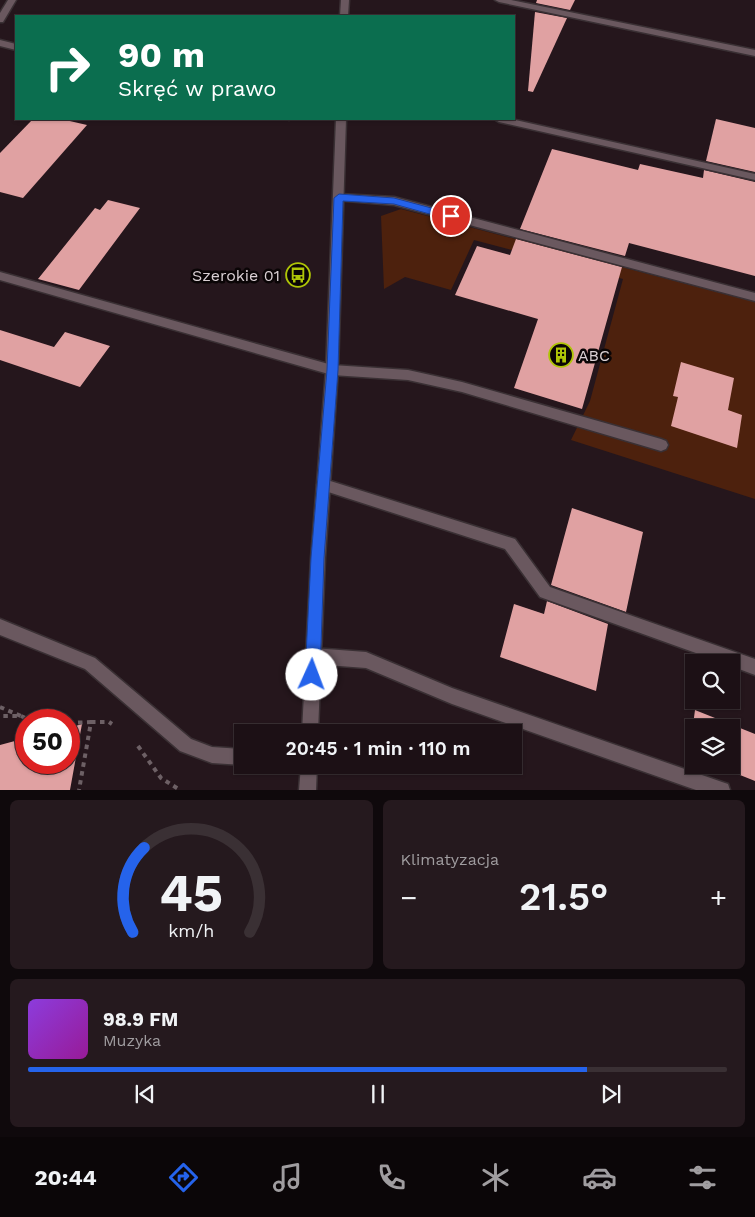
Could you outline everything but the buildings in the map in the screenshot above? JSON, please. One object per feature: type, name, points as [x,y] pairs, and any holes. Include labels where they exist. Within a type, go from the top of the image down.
[{"type":"main road","points":[[0,20],[12,0]]},
{"type":"main road","points":[[344,15],[345,0]]},
{"type":"main road","points":[[499,0],[755,53]]},
{"type":"main road","points":[[0,43],[15,47]]},
{"type":"main road","points":[[310,724],[318,558],[332,370],[341,120]]},
{"type":"main road","points":[[503,120],[755,178]]},
{"type":"main road","points":[[339,198],[394,201],[755,297]]},
{"type":"main road","points":[[0,276],[332,370],[408,374],[462,387],[661,445]]},
{"type":"main road","points":[[324,485],[510,544],[545,592],[755,667]]},
{"type":"main road","points":[[0,627],[90,663],[186,745],[212,755],[234,756]]},
{"type":"main road","points":[[313,656],[366,660],[452,696],[722,790]]},
{"type":"main road","points":[[308,790],[309,774]]},
{"type":"path","points":[[0,707],[15,713]]},
{"type":"path","points":[[0,716],[15,716]]},
{"type":"path","points":[[80,722],[109,722],[117,728]]},
{"type":"path","points":[[79,790],[90,722]]},
{"type":"path","points":[[131,740],[139,746],[161,778],[180,790]]},
{"type":"shaded area","points":[[401,209],[755,302],[755,499],[571,440],[590,401],[623,279],[474,240],[451,290],[405,277],[384,289],[381,216]]},
{"type":"place","name":"Szerokie 01","points":[[298,275]]},
{"type":"place","name":"ABC","points":[[561,355]]},
{"type":"route","points":[[312,675],[318,558],[332,370],[339,198],[394,201],[451,216]]}]
